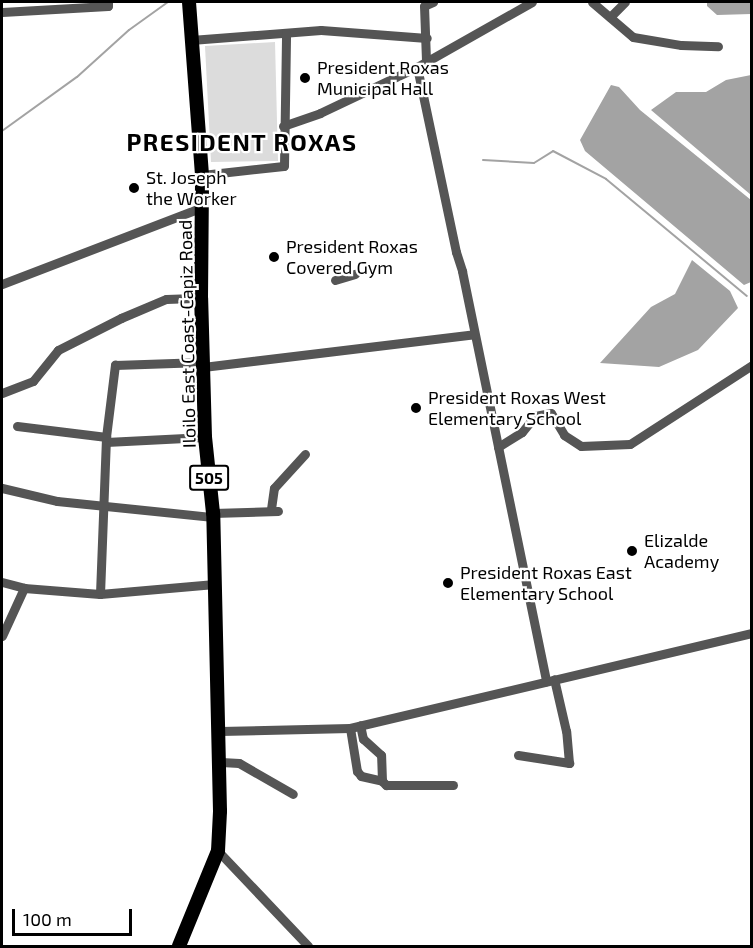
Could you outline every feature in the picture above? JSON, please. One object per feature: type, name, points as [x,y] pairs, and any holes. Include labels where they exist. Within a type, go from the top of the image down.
[{"type":"main road","name":"Iloilo East Coast-Capiz Road","points":[[179,946],[218,851],[221,762],[213,515],[204,437],[201,298],[202,175],[189,2]]},
{"type":"street","points":[[2,2],[2,12],[108,6],[108,2]]},
{"type":"street","points":[[426,60],[427,38],[424,6],[433,2]]},
{"type":"street","points":[[283,126],[320,113],[417,67],[532,2]]},
{"type":"street","points":[[592,2],[633,37],[681,45],[718,46]]},
{"type":"street","points":[[610,17],[625,2]]},
{"type":"street","points":[[191,40],[321,30],[427,38]]},
{"type":"street","points":[[202,175],[284,166],[286,33]]},
{"type":"street","points":[[417,67],[550,680],[566,731],[569,764],[518,755]]},
{"type":"street","points":[[2,284],[203,207]]},
{"type":"street","points":[[335,280],[355,274]]},
{"type":"street","points":[[2,393],[33,381],[58,350],[121,318],[166,299],[201,298]]},
{"type":"street","points":[[100,594],[106,440],[115,364],[203,365],[474,334]]},
{"type":"street","points":[[498,447],[522,432],[535,416],[551,413],[564,435],[581,446],[630,444],[752,365]]},
{"type":"street","points":[[17,426],[106,440],[204,437]]},
{"type":"street","points":[[2,488],[57,501],[105,507],[213,515],[275,510],[274,488],[304,454]]},
{"type":"street","points":[[2,582],[24,588],[100,594],[215,584]]},
{"type":"street","points":[[2,636],[24,588]]},
{"type":"street","points":[[220,731],[355,726],[752,633]]},
{"type":"street","points":[[355,726],[357,771],[361,776],[382,781],[386,785],[453,785]]},
{"type":"street","points":[[355,726],[363,738],[381,755],[382,781]]},
{"type":"street","points":[[221,762],[239,763],[292,794]]},
{"type":"street","points":[[218,851],[308,946]]},
{"type":"shaded area","points":[[707,2],[751,2],[751,14],[717,15],[707,6]]},
{"type":"shaded area","points":[[275,42],[278,161],[211,162],[205,46]]},
{"type":"shaded area","points":[[752,75],[751,195],[651,110],[676,92],[706,92],[726,80]]},
{"type":"shaded area","points":[[611,85],[619,87],[640,110],[751,200],[751,282],[744,285],[585,151],[580,140]]},
{"type":"shaded area","points":[[692,260],[730,291],[738,308],[698,350],[659,367],[600,363],[651,307],[675,294]]},
{"type":"waterway","points":[[2,131],[77,77],[129,30],[168,2]]},
{"type":"waterway","points":[[483,160],[534,163],[553,151],[606,179],[747,296]]},
{"type":"place","name":"President Roxas Municipal Hall","points":[[305,78]]},
{"type":"place","name":"St. Joseph the Worker","points":[[134,188]]},
{"type":"place","name":"President Roxas Covered Gym","points":[[274,257]]},
{"type":"place","name":"President Roxas West Elementary School","points":[[416,408]]},
{"type":"place","name":"Elizalde Academy","points":[[632,551]]},
{"type":"place","name":"President Roxas East Elementary School","points":[[448,583]]},
{"type":"district","name":"PRESIDENT ROXAS","points":[[242,142]]}]
